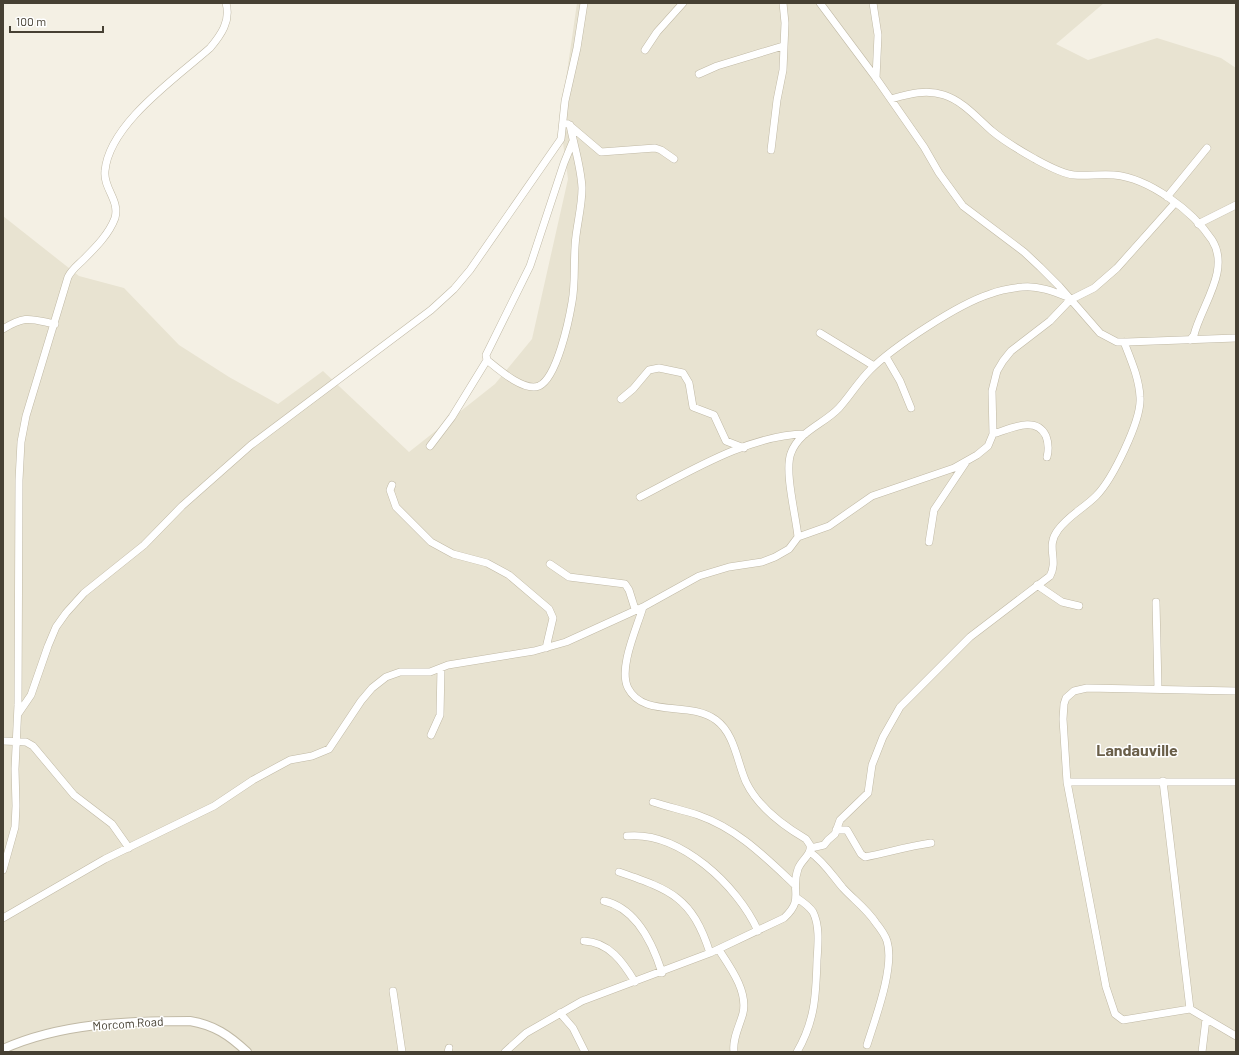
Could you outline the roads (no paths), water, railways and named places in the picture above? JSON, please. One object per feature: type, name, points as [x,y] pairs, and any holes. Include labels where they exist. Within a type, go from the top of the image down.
[{"type":"street","points":[[3,870],[15,827],[15,742],[18,714],[19,480],[21,442],[26,416],[55,324],[65,286],[71,272],[105,237],[115,217],[114,199],[104,172],[114,147],[133,116],[210,48],[218,38],[228,18],[226,3]]},
{"type":"street","points":[[18,714],[31,695],[56,627],[66,613],[88,589],[144,545],[182,506],[251,445],[398,337],[454,289],[470,270],[561,139],[565,101],[577,48],[584,3]]},
{"type":"street","points":[[645,50],[657,32],[683,3]]},
{"type":"street","points":[[771,150],[777,100],[784,70],[783,46],[785,23],[783,3]]},
{"type":"street","points":[[820,3],[891,99],[924,147],[939,173],[963,206],[1024,252],[1070,299],[1100,333],[1117,342],[1236,338]]},
{"type":"street","points":[[873,3],[878,35],[876,78]]},
{"type":"street","points":[[699,74],[717,66],[783,46]]},
{"type":"street","points":[[891,99],[920,92],[943,94],[961,104],[994,132],[1016,148],[1061,172],[1073,175],[1114,175],[1134,178],[1149,184],[1167,197],[1198,224],[1212,241],[1218,257],[1218,266],[1213,287],[1194,335],[1190,340]]},
{"type":"street","points":[[563,121],[570,125],[601,152],[655,148],[661,150],[674,159]]},
{"type":"street","points":[[487,360],[511,378],[529,387],[539,386],[544,383],[552,370],[565,334],[572,301],[574,259],[581,203],[581,174],[570,125]]},
{"type":"street","points":[[430,446],[452,417],[487,360],[486,355],[536,250],[564,163],[573,141]]},
{"type":"street","points":[[1167,197],[1207,148]]},
{"type":"street","points":[[3,918],[79,874],[214,806],[253,780],[290,760],[312,756],[329,749],[372,688],[386,678],[400,672],[430,672],[448,665],[546,648],[566,642],[639,608],[700,576],[729,567],[762,562],[775,557],[789,549],[798,537],[829,526],[872,496],[931,476],[966,462],[988,446],[993,434],[992,391],[997,371],[1011,351],[1050,321],[1070,299],[1094,288],[1117,268],[1175,204]]},
{"type":"street","points":[[1198,224],[1236,205]]},
{"type":"street","points":[[798,537],[788,460],[795,444],[805,434],[838,408],[855,385],[874,366],[963,306],[989,294],[1024,287],[1045,289],[1070,299]]},
{"type":"street","points":[[3,329],[17,321],[27,318],[55,324]]},
{"type":"street","points":[[820,333],[874,366]]},
{"type":"street","points":[[505,1052],[526,1033],[582,1001],[662,973],[719,950],[784,918],[791,911],[797,898],[796,885],[798,869],[811,850],[824,845],[836,830],[840,820],[868,793],[874,760],[882,737],[900,707],[970,637],[1050,576],[1054,559],[1051,547],[1053,537],[1063,524],[1080,508],[1089,503],[1103,487],[1119,460],[1135,423],[1140,399],[1134,368],[1124,342]]},
{"type":"street","points":[[886,357],[900,381],[911,408]]},
{"type":"street","points":[[621,399],[633,390],[649,370],[659,368],[683,373],[689,383],[693,407],[714,415],[726,441],[744,448]]},
{"type":"street","points":[[993,434],[1026,425],[1037,425],[1043,430],[1049,442],[1047,457]]},
{"type":"street","points":[[640,497],[704,465],[744,448],[777,437],[805,434]]},
{"type":"street","points":[[928,542],[934,510],[966,462]]},
{"type":"street","points":[[392,485],[390,490],[396,508],[431,542],[452,554],[487,563],[509,575],[549,608],[552,618],[546,648]]},
{"type":"street","points":[[550,564],[569,577],[625,584],[639,608],[625,668],[625,678],[628,688],[634,697],[642,704],[701,712],[715,719],[722,726],[733,745],[745,780],[752,794],[763,808],[806,839],[811,850],[830,870],[843,888],[867,911],[876,922],[887,941],[889,954],[882,998],[867,1045]]},
{"type":"street","points":[[1037,585],[1062,602],[1079,606]]},
{"type":"street","points":[[1156,602],[1158,690]]},
{"type":"street","points":[[431,735],[440,715],[441,668]]},
{"type":"street","points":[[1236,691],[1087,688],[1070,694],[1064,704],[1063,719],[1067,782],[1106,988],[1115,1014],[1123,1020],[1190,1009],[1236,1036]]},
{"type":"street","points":[[3,741],[26,742],[33,746],[74,795],[112,824],[129,848]]},
{"type":"street","points":[[1163,781],[1190,1009]]},
{"type":"street","points":[[1067,782],[1236,782]]},
{"type":"street","points":[[653,802],[698,815],[734,832],[761,852],[796,885]]},
{"type":"street","points":[[836,830],[847,830],[861,854],[865,857],[898,850],[907,846],[931,843]]},
{"type":"street","points":[[626,836],[652,838],[698,859],[727,886],[744,905],[758,931]]},
{"type":"street","points":[[618,872],[658,886],[685,904],[696,918],[710,953]]},
{"type":"street","points":[[797,898],[805,903],[812,911],[816,921],[818,942],[816,997],[809,1026],[797,1052]]},
{"type":"street","points":[[604,901],[612,903],[632,917],[656,954],[662,973]]},
{"type":"street","points":[[584,941],[598,943],[611,951],[628,971],[634,982]]},
{"type":"street","points":[[719,950],[736,980],[744,1002],[743,1012],[734,1043],[734,1052]]},
{"type":"street","points":[[393,991],[402,1052]]},
{"type":"street","points":[[560,1013],[573,1028],[585,1052]]},
{"type":"street","points":[[1202,1052],[1206,1019]]},
{"type":"street","name":"Morcom Road","points":[[3,1049],[23,1040],[60,1030],[120,1023],[190,1021],[201,1023],[223,1032],[246,1052]]},
{"type":"district","name":"Landauville","points":[[1137,750]]}]
